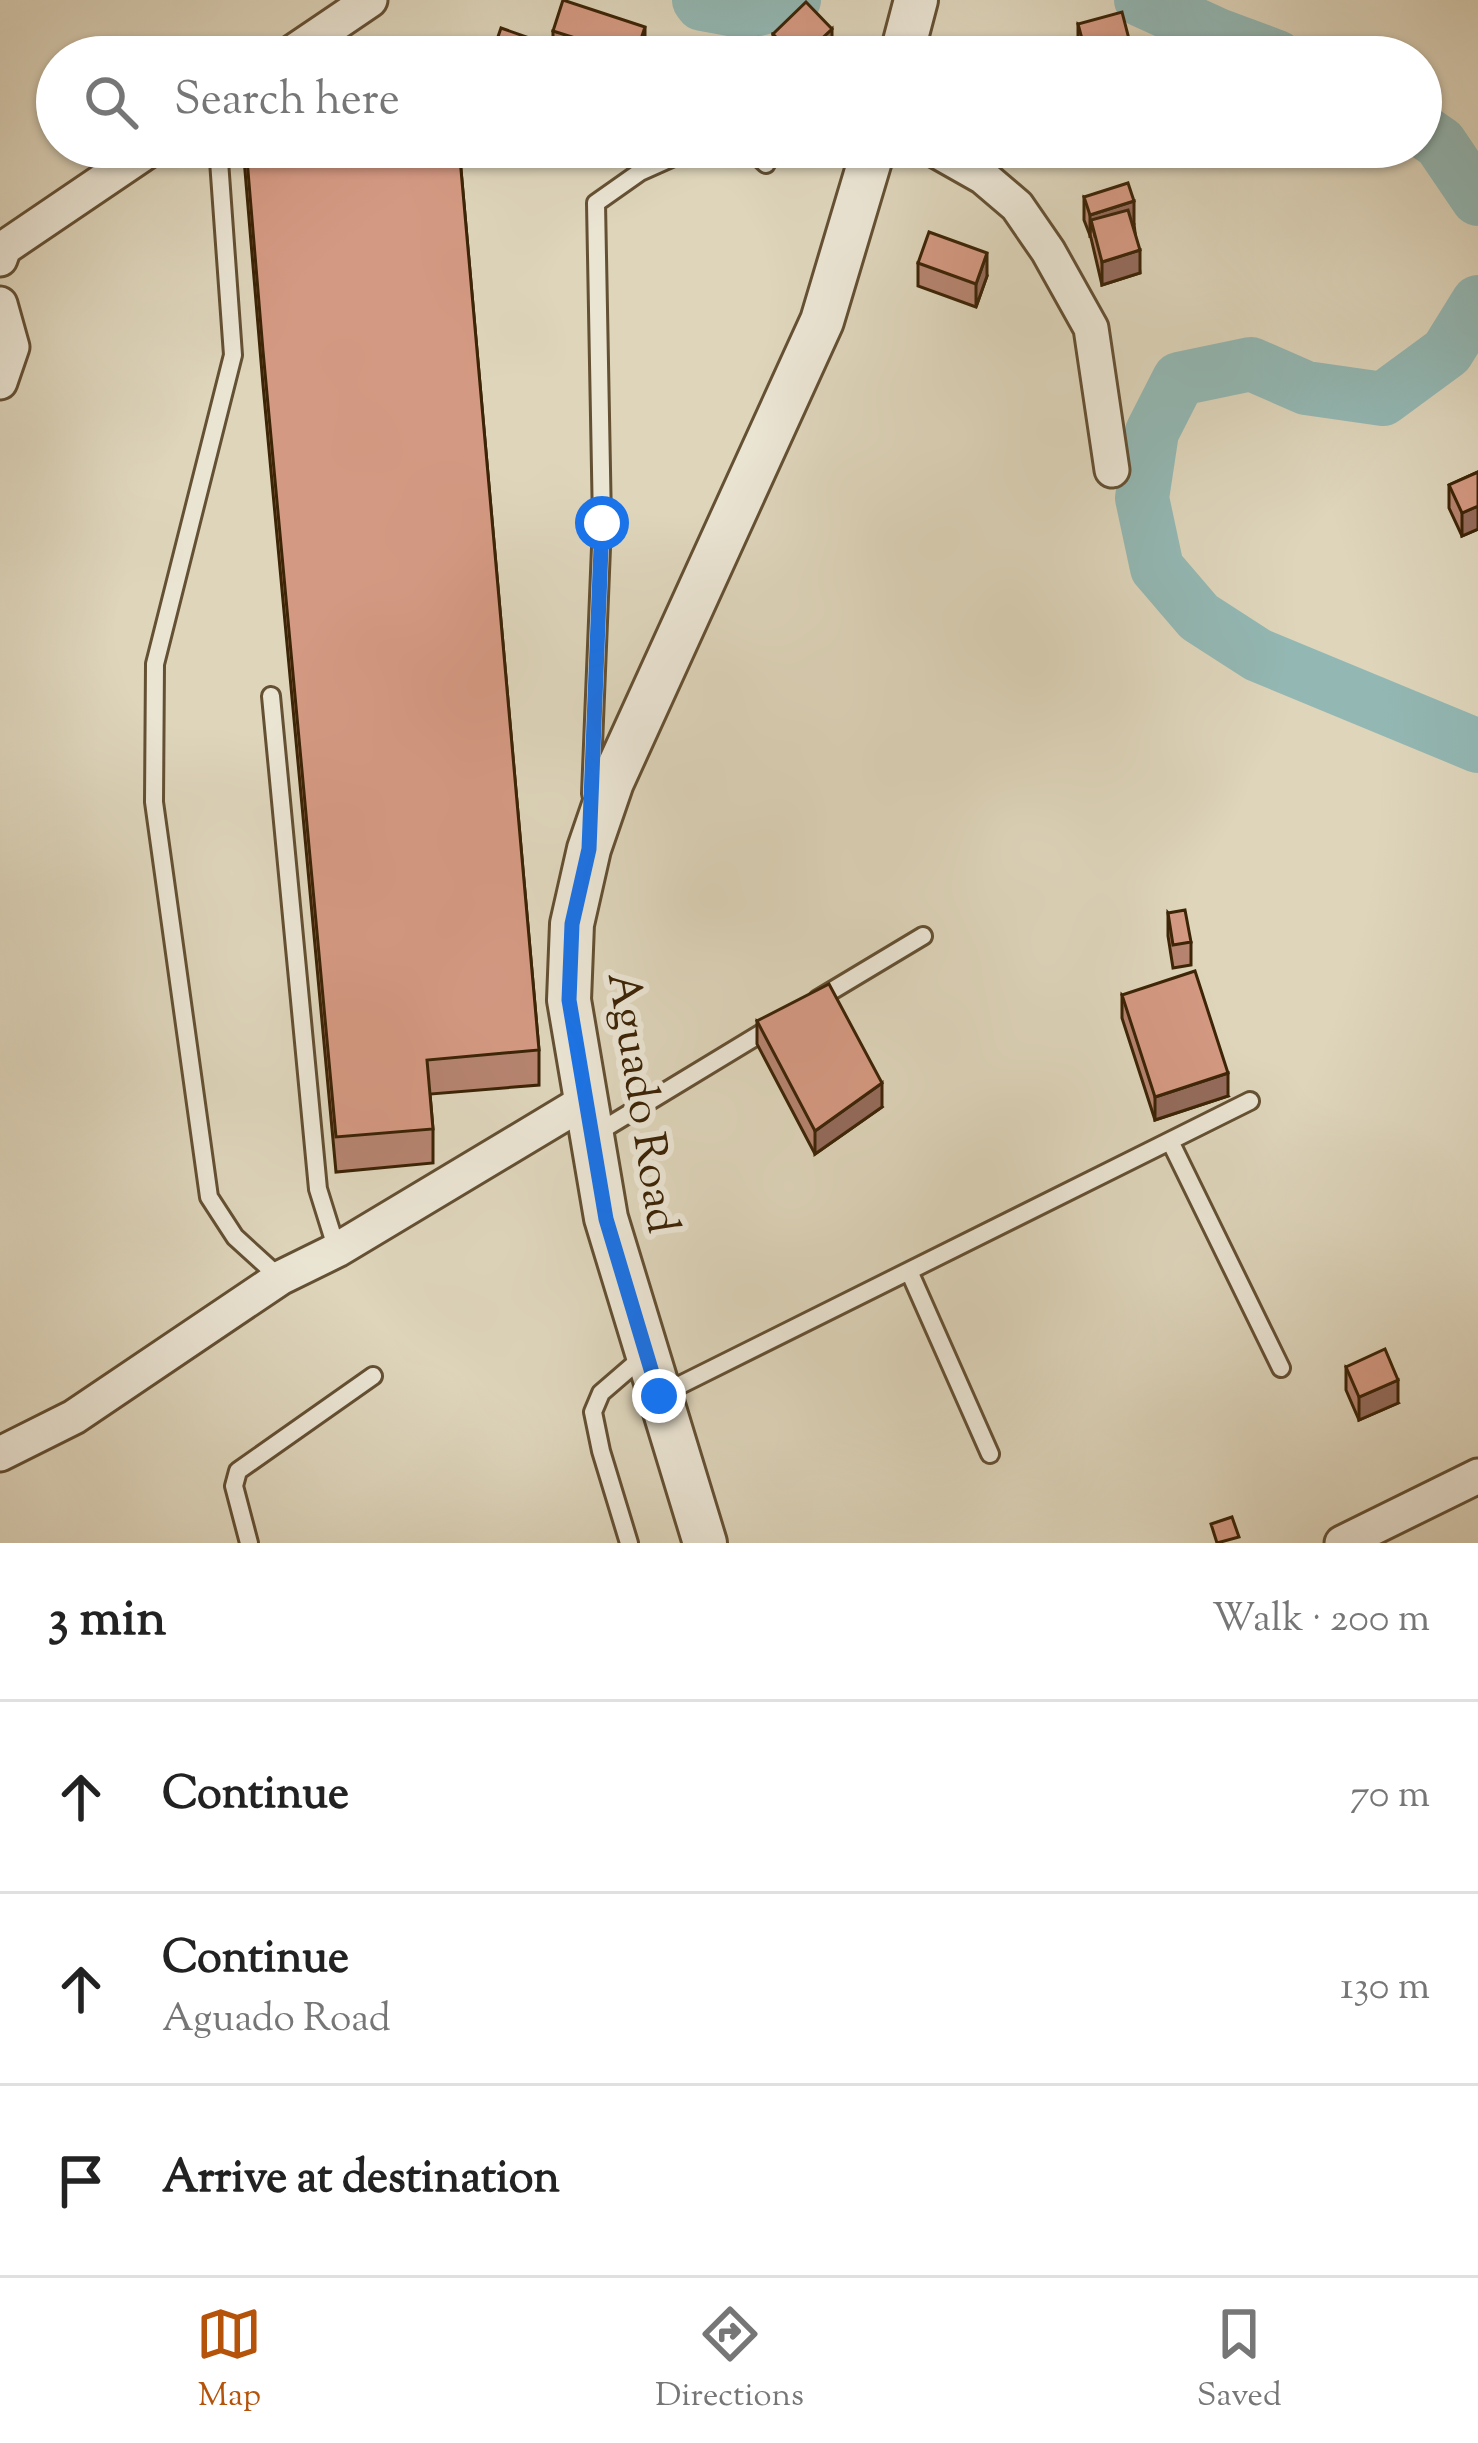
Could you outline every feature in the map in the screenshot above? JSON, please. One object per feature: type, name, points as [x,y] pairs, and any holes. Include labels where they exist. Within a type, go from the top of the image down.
[{"type":"street","points":[[317,36],[370,0]]},
{"type":"street","points":[[907,36],[916,0]]},
{"type":"street","points":[[0,259],[4,248],[122,168]]},
{"type":"street","name":"Aguado Road","points":[[705,1543],[606,1219],[569,1000],[572,924],[589,849],[612,782],[822,321],[868,168]]},
{"type":"street","points":[[967,168],[1017,206],[1091,328],[1112,470]]},
{"type":"street","points":[[0,304],[12,347],[0,382]]},
{"type":"street","points":[[0,1454],[74,1417],[280,1278],[589,1118]]},
{"type":"street","points":[[1342,1543],[1478,1476]]},
{"type":"lane","points":[[220,168],[233,355],[154,664],[154,802],[209,1197],[236,1237],[280,1278]]},
{"type":"lane","points":[[589,849],[602,523],[596,203],[649,168]]},
{"type":"lane","points":[[271,696],[318,1189],[337,1250]]},
{"type":"lane","points":[[802,1009],[923,935]]},
{"type":"lane","points":[[589,1118],[782,1021]]},
{"type":"lane","points":[[659,1396],[1250,1101]]},
{"type":"lane","points":[[1170,1141],[1281,1368]]},
{"type":"lane","points":[[909,1271],[990,1454]]},
{"type":"lane","points":[[629,1543],[593,1412],[601,1394],[646,1355]]},
{"type":"lane","points":[[249,1543],[234,1486],[238,1471],[373,1376]]},
{"type":"building","points":[[563,0],[645,27],[642,36],[569,36],[553,31]]},
{"type":"building","points":[[806,2],[832,29],[824,36],[773,34]]},
{"type":"building","points":[[1122,12],[1128,36],[1081,36],[1078,24]]},
{"type":"building","points":[[501,28],[524,36],[498,36]]},
{"type":"building","points":[[248,168],[461,168],[539,1050],[427,1060],[433,1129],[336,1137]]},
{"type":"building","points":[[1128,183],[1134,201],[1090,215],[1084,197]]},
{"type":"building","points":[[1128,210],[1140,250],[1102,262],[1091,220]]},
{"type":"building","points":[[929,232],[987,253],[976,284],[918,263]]},
{"type":"building","points":[[1478,472],[1478,506],[1462,513],[1449,485]]},
{"type":"building","points":[[1185,910],[1191,942],[1173,945],[1168,913]]},
{"type":"building","points":[[1195,971],[1228,1073],[1155,1097],[1122,995]]},
{"type":"building","points":[[829,984],[882,1083],[815,1131],[757,1021]]},
{"type":"building","points":[[1385,1349],[1398,1380],[1359,1397],[1346,1367]]},
{"type":"building","points":[[1232,1517],[1239,1537],[1217,1543],[1211,1524]]},
{"type":"waterway","points":[[699,0],[746,12],[794,0]]},
{"type":"waterway","points":[[1141,0],[1221,36]]},
{"type":"waterway","points":[[1442,146],[1478,199]]},
{"type":"waterway","points":[[1478,302],[1447,352],[1383,399],[1306,388],[1251,364],[1179,379],[1152,432],[1142,498],[1157,568],[1199,617],[1258,655],[1478,746]]},
{"type":"route","points":[[602,523],[589,849],[572,924],[569,1000],[606,1219],[659,1396]]}]
